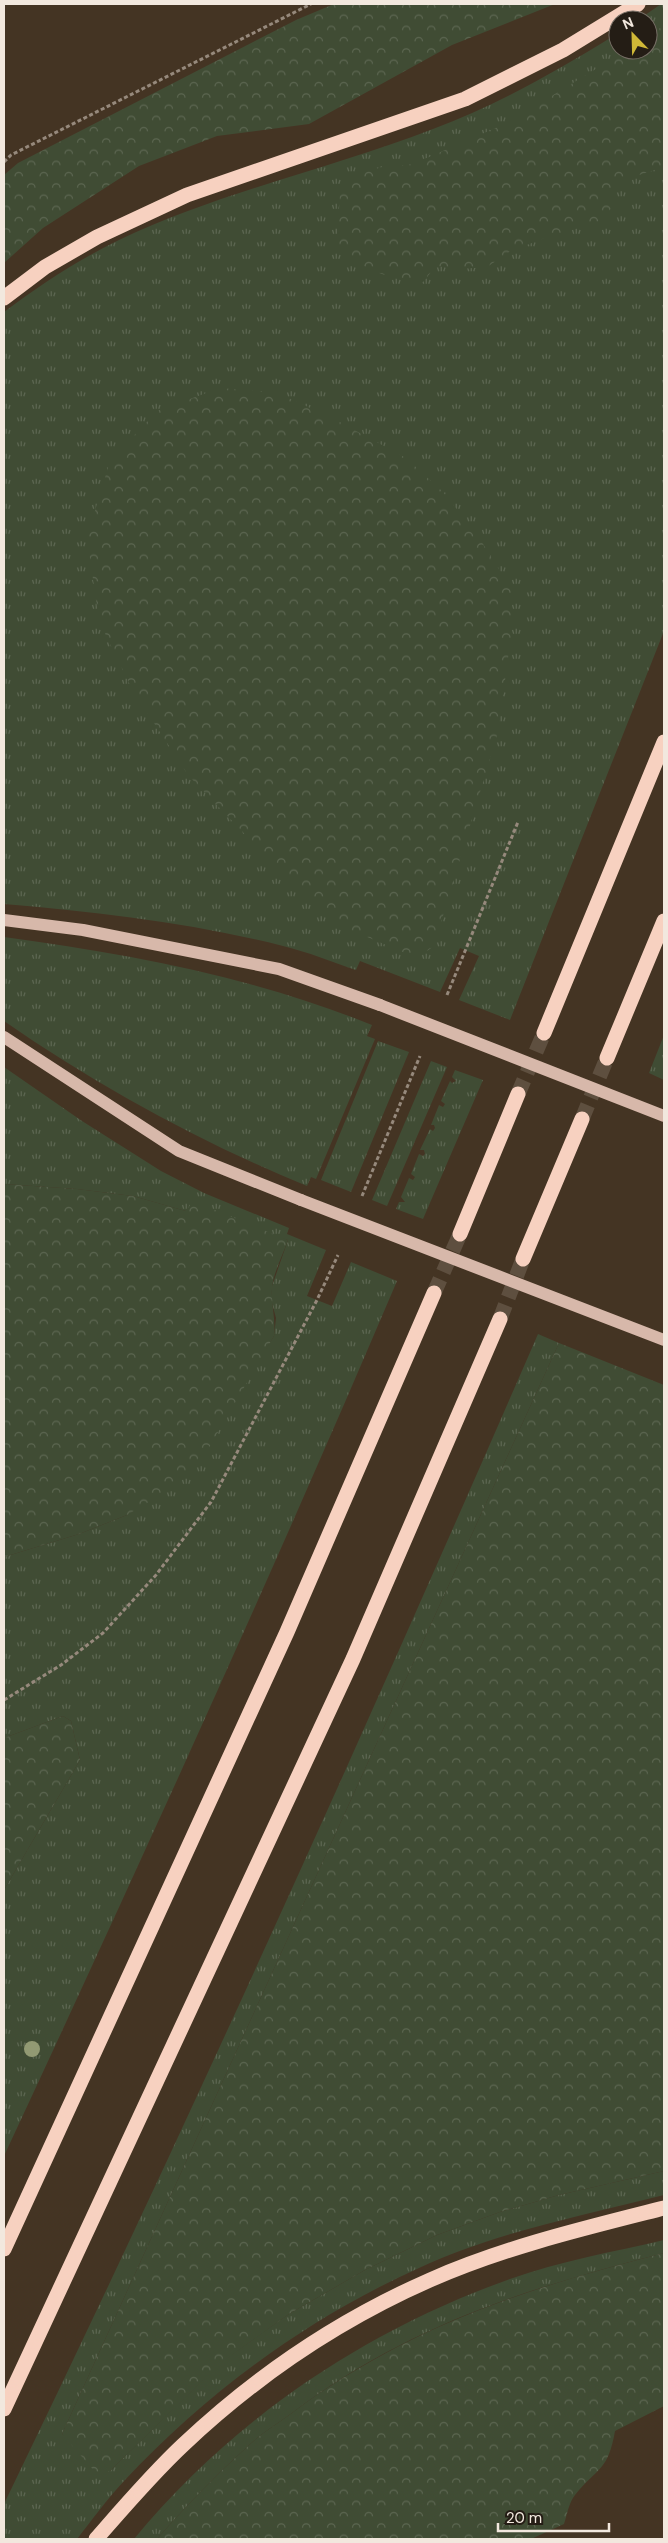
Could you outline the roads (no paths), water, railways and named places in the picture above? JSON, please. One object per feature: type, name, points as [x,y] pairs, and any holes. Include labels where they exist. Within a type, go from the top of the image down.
[{"type":"highway","points":[[4,298],[45,268],[97,237],[187,195],[465,99],[563,50],[638,4]]},
{"type":"highway","points":[[544,1033],[664,742]]},
{"type":"highway","points":[[607,1058],[664,921]]},
{"type":"highway","points":[[460,1234],[518,1094]]},
{"type":"highway","points":[[523,1259],[582,1118]]},
{"type":"highway","points":[[4,2248],[287,1632],[434,1293]]},
{"type":"highway","points":[[4,2409],[352,1659],[500,1320]]},
{"type":"highway","points":[[96,2539],[182,2446],[215,2416],[278,2366],[350,2321],[392,2297],[469,2264],[570,2232],[664,2208]]},
{"type":"main road","points":[[4,920],[83,930],[279,969],[380,1005],[664,1116]]},
{"type":"main road","points":[[4,1037],[179,1152],[664,1340]]},
{"type":"tunnel","points":[[518,1094],[544,1033]]},
{"type":"tunnel","points":[[582,1119],[607,1058]]},
{"type":"tunnel","points":[[434,1293],[460,1234]]},
{"type":"tunnel","points":[[500,1319],[523,1259]]}]
